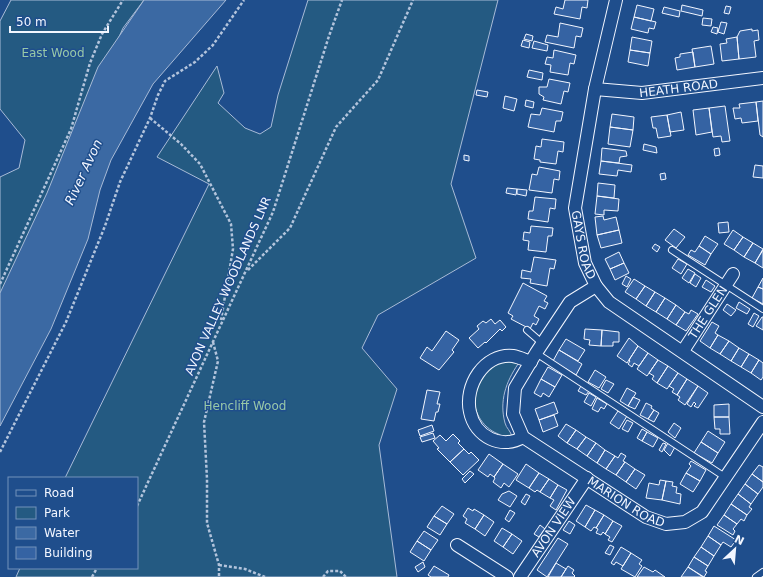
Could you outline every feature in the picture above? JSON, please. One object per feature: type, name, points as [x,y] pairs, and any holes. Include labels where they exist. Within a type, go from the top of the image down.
[{"type":"street","name":"GAYS ROAD","points":[[616,0],[594,89],[575,208],[585,264],[596,286],[609,302],[683,351],[763,407]]},
{"type":"street","name":"HEATH ROAD","points":[[594,89],[642,93],[763,78]]},
{"type":"street","name":"THE GLEN","points":[[683,351],[733,274]]},
{"type":"street","points":[[536,353],[496,358],[483,367],[473,381],[468,398],[470,413],[476,426],[488,438],[502,444],[514,443],[523,437],[513,414],[515,388],[570,302],[596,286]]},
{"type":"street","name":"MARION ROAD","points":[[523,437],[646,517],[666,524],[685,522],[702,512],[763,422]]},
{"type":"street","name":"AVON VIEW","points":[[520,577],[586,478]]},
{"type":"street","points":[[457,545],[507,577]]},
{"type":"lane","points":[[672,250],[763,309]]},
{"type":"lane","points":[[527,330],[536,353],[725,477]]},
{"type":"lane","points":[[756,577],[763,572]]},
{"type":"path","points":[[0,284],[71,129],[90,63],[102,34],[123,0]]},
{"type":"path","points":[[0,452],[66,322],[105,226],[120,182],[150,118],[158,95],[165,81],[195,62],[213,44],[244,0]]},
{"type":"path","name":"AVON VALLEY WOODLANDS LNR","points":[[138,504],[273,212],[329,36],[342,0]]},
{"type":"path","points":[[246,272],[290,228],[336,127],[378,80],[413,0]]},
{"type":"path","points":[[150,118],[181,144],[200,164],[231,224],[233,249],[220,324]]},
{"type":"path","points":[[213,342],[218,361],[204,422],[208,479],[207,523],[219,565],[219,577]]},
{"type":"path","points":[[219,565],[245,569],[265,577]]},
{"type":"path","points":[[323,577],[328,572],[340,571],[346,577]]},
{"type":"green space","name":"East Wood","points":[[11,0],[144,0],[123,28],[0,304],[0,177],[19,168],[25,140],[0,109],[0,21]]},
{"type":"green space","name":"Hencliff Wood","points":[[308,0],[498,0],[451,184],[476,258],[378,315],[362,348],[397,389],[379,445],[397,577],[16,577],[20,569],[138,569],[138,477],[65,477],[209,184],[157,157],[217,66],[224,93],[218,103],[245,128],[260,134],[271,127],[278,95]]},
{"type":"green space","points":[[517,361],[518,364],[507,385],[503,399],[503,415],[506,426],[512,437],[498,434],[487,427],[479,417],[475,406],[474,393],[477,381],[484,371],[496,363]]},
{"type":"water","name":"River Avon","points":[[144,0],[226,0],[153,84],[111,160],[100,190],[88,239],[51,329],[0,426],[0,293],[47,193],[98,67]]},
{"type":"building","points":[[565,0],[588,0],[587,8],[582,7],[580,19],[554,14],[556,7],[563,9]]},
{"type":"building","points":[[637,5],[654,9],[651,21],[634,17]]},
{"type":"building","points":[[682,5],[703,10],[702,16],[681,11]]},
{"type":"building","points":[[726,6],[731,7],[729,14],[724,13]]},
{"type":"building","points":[[664,7],[680,11],[679,17],[662,13]]},
{"type":"building","points":[[634,17],[656,22],[654,29],[649,28],[648,33],[631,29]]},
{"type":"building","points":[[703,18],[712,19],[711,26],[702,25]]},
{"type":"building","points":[[721,22],[727,23],[724,34],[718,32]]},
{"type":"building","points":[[560,23],[583,28],[581,37],[576,36],[574,48],[545,42],[547,35],[558,37]]},
{"type":"building","points":[[713,27],[718,28],[717,34],[711,32]]},
{"type":"building","points":[[752,29],[752,31],[758,30],[759,40],[754,41],[756,57],[739,59],[737,37],[740,31]]},
{"type":"building","points":[[526,34],[533,36],[532,41],[524,39]]},
{"type":"building","points":[[632,37],[652,41],[650,53],[630,50]]},
{"type":"building","points":[[737,37],[739,59],[722,61],[720,44],[727,43],[726,39]]},
{"type":"building","points":[[523,40],[530,42],[529,48],[521,46]]},
{"type":"building","points":[[534,41],[548,45],[547,51],[532,48]]},
{"type":"building","points":[[711,46],[714,64],[695,67],[692,49]]},
{"type":"building","points":[[554,50],[576,55],[574,64],[570,63],[568,75],[550,72],[551,65],[545,64],[547,57],[553,58]]},
{"type":"building","points":[[630,50],[650,53],[648,66],[628,62]]},
{"type":"building","points":[[693,52],[695,67],[677,70],[675,58],[680,57],[680,54]]},
{"type":"building","points":[[529,70],[543,73],[542,80],[527,77]]},
{"type":"building","points":[[549,79],[570,83],[568,92],[564,91],[561,104],[543,100],[544,97],[539,94],[539,87],[547,87]]},
{"type":"building","points":[[477,90],[488,92],[487,97],[476,95]]},
{"type":"building","points":[[505,96],[517,99],[514,111],[503,108]]},
{"type":"building","points":[[526,100],[534,102],[533,108],[525,106]]},
{"type":"building","points":[[763,101],[763,137],[760,135],[756,102]]},
{"type":"building","points":[[756,102],[758,121],[742,123],[741,118],[735,119],[733,108],[740,108],[739,104]]},
{"type":"building","points":[[725,106],[730,141],[722,142],[721,136],[713,137],[709,108]]},
{"type":"building","points":[[542,108],[563,112],[561,121],[556,121],[554,132],[528,127],[531,114],[540,115]]},
{"type":"building","points":[[709,108],[712,132],[696,135],[693,110]]},
{"type":"building","points":[[681,112],[684,130],[670,132],[667,115]]},
{"type":"building","points":[[612,114],[634,117],[633,130],[610,127]]},
{"type":"building","points":[[667,115],[671,136],[658,138],[656,128],[653,128],[651,117]]},
{"type":"building","points":[[610,127],[633,130],[630,147],[608,144]]},
{"type":"building","points":[[542,139],[564,142],[563,152],[558,151],[556,164],[540,162],[540,160],[534,159],[536,146],[541,147]]},
{"type":"building","points":[[644,144],[656,147],[657,153],[643,150]]},
{"type":"building","points":[[602,148],[626,151],[627,156],[620,157],[619,163],[601,161]]},
{"type":"building","points":[[719,148],[720,155],[715,156],[714,149]]},
{"type":"building","points":[[464,155],[469,156],[469,161],[464,160]]},
{"type":"building","points":[[601,161],[632,165],[631,172],[618,170],[617,176],[599,174]]},
{"type":"building","points":[[755,165],[763,166],[763,178],[753,177]]},
{"type":"building","points":[[539,167],[560,171],[559,180],[554,179],[552,193],[529,190],[532,174],[537,175]]},
{"type":"building","points":[[665,173],[666,179],[661,180],[660,174]]},
{"type":"building","points":[[598,183],[615,185],[614,198],[597,196]]},
{"type":"building","points":[[507,188],[517,189],[516,195],[506,193]]},
{"type":"building","points":[[517,189],[527,190],[526,196],[517,194]]},
{"type":"building","points":[[597,196],[619,199],[618,211],[604,210],[604,215],[595,214]]},
{"type":"building","points":[[535,197],[556,199],[555,209],[550,208],[548,222],[528,219],[529,211],[533,211]]},
{"type":"building","points":[[603,216],[604,220],[616,217],[619,230],[597,235],[595,217]]},
{"type":"building","points":[[728,222],[729,232],[719,233],[718,223]]},
{"type":"building","points":[[531,226],[553,228],[552,236],[548,236],[546,252],[528,250],[529,241],[523,240],[524,232],[530,233]]},
{"type":"building","points":[[674,229],[685,237],[676,248],[665,240]]},
{"type":"building","points":[[619,230],[622,243],[601,248],[597,235]]},
{"type":"building","points":[[733,230],[743,237],[734,250],[724,244]]},
{"type":"building","points":[[705,236],[718,244],[711,254],[699,246]]},
{"type":"building","points":[[743,237],[753,243],[744,257],[734,250]]},
{"type":"building","points":[[753,243],[763,249],[755,263],[744,257]]},
{"type":"building","points":[[655,244],[660,247],[657,252],[652,248]]},
{"type":"building","points":[[699,246],[711,254],[705,265],[688,255],[691,250],[695,252]]},
{"type":"building","points":[[763,250],[763,268],[755,263]]},
{"type":"building","points":[[619,252],[624,263],[610,269],[605,259]]},
{"type":"building","points":[[534,257],[556,260],[554,269],[550,268],[547,286],[530,283],[531,279],[521,278],[522,270],[531,272]]},
{"type":"building","points":[[678,259],[687,264],[681,274],[672,268]]},
{"type":"building","points":[[624,263],[629,273],[615,280],[610,269]]},
{"type":"building","points":[[688,269],[695,273],[689,283],[682,278]]},
{"type":"building","points":[[695,274],[701,278],[696,287],[690,283]]},
{"type":"building","points":[[626,276],[631,279],[627,287],[622,284]]},
{"type":"building","points":[[763,278],[763,289],[758,287]]},
{"type":"building","points":[[634,279],[645,286],[636,299],[625,292]]},
{"type":"building","points":[[706,280],[715,286],[711,292],[702,287]]},
{"type":"building","points":[[523,283],[547,296],[544,301],[548,303],[545,309],[539,306],[534,316],[539,319],[536,325],[533,323],[530,329],[511,319],[513,316],[508,313]]},
{"type":"building","points":[[645,286],[655,292],[646,306],[636,299]]},
{"type":"building","points":[[758,287],[763,289],[763,304],[752,298]]},
{"type":"building","points":[[655,292],[665,298],[656,312],[646,306]]},
{"type":"building","points":[[665,298],[676,305],[667,319],[656,312]]},
{"type":"building","points":[[739,302],[750,309],[747,314],[736,308]]},
{"type":"building","points":[[727,304],[736,310],[731,316],[723,310]]},
{"type":"building","points":[[676,305],[685,312],[676,325],[667,319]]},
{"type":"building","points":[[691,310],[698,314],[686,331],[676,325],[685,312],[689,314]]},
{"type":"building","points":[[754,313],[759,316],[753,327],[748,324]]},
{"type":"building","points":[[763,317],[763,330],[756,326]]},
{"type":"building","points":[[491,319],[495,324],[500,320],[506,327],[502,331],[500,329],[486,343],[485,342],[478,348],[469,338],[479,329],[477,326],[483,321],[486,323]]},
{"type":"building","points":[[712,322],[719,326],[715,333],[718,335],[710,348],[700,341]]},
{"type":"building","points":[[585,329],[602,330],[601,346],[589,345],[590,340],[584,339]]},
{"type":"building","points":[[602,330],[619,332],[619,342],[613,342],[613,346],[601,346]]},
{"type":"building","points":[[446,331],[459,340],[452,350],[454,352],[439,370],[420,358],[427,347],[432,351]]},
{"type":"building","points":[[718,335],[729,341],[720,354],[710,348]]},
{"type":"building","points":[[629,338],[638,346],[627,363],[617,356]]},
{"type":"building","points":[[566,339],[585,350],[578,361],[559,350]]},
{"type":"building","points":[[729,341],[739,348],[731,361],[720,354]]},
{"type":"building","points":[[638,346],[648,353],[639,366],[634,363],[632,367],[628,364],[630,361],[629,360]]},
{"type":"building","points":[[739,348],[749,354],[741,367],[731,361]]},
{"type":"building","points":[[559,350],[582,364],[576,375],[553,361]]},
{"type":"building","points":[[648,353],[658,360],[647,376],[637,369]]},
{"type":"building","points":[[749,354],[759,360],[751,373],[741,367]]},
{"type":"building","points":[[658,360],[668,366],[657,383],[652,379],[654,376],[649,373]]},
{"type":"building","points":[[759,360],[763,363],[763,377],[761,380],[751,373]]},
{"type":"building","points":[[668,366],[678,373],[667,389],[657,383]]},
{"type":"building","points":[[548,367],[562,375],[555,387],[541,379]]},
{"type":"building","points":[[595,370],[606,377],[599,388],[588,382]]},
{"type":"building","points":[[678,373],[687,379],[677,395],[672,392],[674,389],[669,386]]},
{"type":"building","points":[[541,379],[555,387],[549,397],[543,393],[541,397],[534,393]]},
{"type":"building","points":[[687,379],[698,386],[685,405],[678,400],[680,397],[677,395]]},
{"type":"building","points":[[606,380],[614,384],[608,393],[601,389]]},
{"type":"building","points":[[581,386],[589,391],[586,395],[578,391]]},
{"type":"building","points":[[698,386],[708,393],[698,408],[694,406],[696,404],[694,402],[691,407],[687,404]]},
{"type":"building","points":[[627,388],[636,393],[628,406],[620,401]]},
{"type":"building","points":[[427,390],[440,392],[437,404],[440,404],[434,421],[421,419]]},
{"type":"building","points":[[589,393],[596,397],[591,406],[584,402]]},
{"type":"building","points":[[633,397],[640,400],[635,409],[628,406]]},
{"type":"building","points":[[597,398],[607,404],[604,409],[601,407],[598,412],[592,409]]},
{"type":"building","points":[[554,402],[558,413],[539,420],[535,409]]},
{"type":"building","points":[[646,403],[652,406],[651,408],[654,410],[648,419],[640,415]]},
{"type":"building","points":[[729,404],[729,417],[714,417],[714,405]]},
{"type":"building","points":[[654,410],[659,413],[654,422],[648,419]]},
{"type":"building","points":[[618,411],[627,416],[619,429],[610,423]]},
{"type":"building","points":[[554,415],[558,426],[543,432],[539,420]]},
{"type":"building","points":[[714,417],[729,417],[730,434],[720,434],[720,429],[715,429]]},
{"type":"building","points":[[627,420],[633,423],[628,432],[622,429]]},
{"type":"building","points":[[674,423],[681,428],[675,438],[668,432]]},
{"type":"building","points":[[566,424],[576,430],[567,443],[558,436]]},
{"type":"building","points":[[432,425],[434,431],[420,436],[418,430]]},
{"type":"building","points":[[642,429],[647,432],[642,441],[637,438]]},
{"type":"building","points":[[576,430],[586,437],[577,449],[567,443]]},
{"type":"building","points":[[708,431],[725,442],[718,453],[701,442]]},
{"type":"building","points":[[647,432],[658,438],[653,447],[642,441]]},
{"type":"building","points":[[433,433],[435,438],[422,442],[420,437]]},
{"type":"building","points":[[453,434],[460,441],[458,443],[464,449],[450,462],[437,449],[439,448],[433,441],[440,435],[446,441]]},
{"type":"building","points":[[586,437],[596,443],[587,456],[577,449]]},
{"type":"building","points":[[701,442],[718,453],[712,463],[694,453]]},
{"type":"building","points":[[596,443],[605,450],[597,463],[587,456]]},
{"type":"building","points":[[663,443],[666,444],[662,452],[659,450]]},
{"type":"building","points":[[668,443],[675,447],[670,456],[664,450]]},
{"type":"building","points":[[464,449],[469,454],[471,452],[479,460],[463,475],[450,462]]},
{"type":"building","points":[[605,450],[615,456],[606,469],[597,463]]},
{"type":"building","points":[[621,453],[626,456],[623,461],[625,462],[616,475],[606,469],[615,456],[618,458]]},
{"type":"building","points":[[489,454],[503,464],[494,477],[490,474],[488,477],[478,470]]},
{"type":"building","points":[[691,461],[706,470],[700,481],[686,473],[691,466],[689,464]]},
{"type":"building","points":[[625,462],[635,469],[626,482],[616,475]]},
{"type":"building","points":[[503,464],[518,474],[509,487],[504,483],[501,488],[493,482],[494,477]]},
{"type":"building","points":[[526,464],[539,473],[529,488],[516,480]]},
{"type":"building","points":[[759,465],[763,467],[763,482],[752,474]]},
{"type":"building","points":[[635,469],[645,475],[636,489],[626,482]]},
{"type":"building","points":[[470,471],[474,474],[465,483],[462,479]]},
{"type":"building","points":[[539,473],[549,479],[540,492],[537,490],[535,492],[529,488]]},
{"type":"building","points":[[686,473],[700,481],[693,492],[680,484]]},
{"type":"building","points":[[752,474],[763,482],[763,487],[758,494],[745,484]]},
{"type":"building","points":[[549,479],[558,485],[550,498],[540,492]]},
{"type":"building","points":[[660,480],[666,481],[662,500],[646,498],[649,483],[659,485]]},
{"type":"building","points":[[666,481],[673,482],[672,486],[677,487],[676,493],[681,494],[680,504],[662,500]]},
{"type":"building","points":[[745,484],[758,494],[751,504],[738,494]]},
{"type":"building","points":[[558,485],[567,490],[556,510],[550,506],[554,500],[550,498]]},
{"type":"building","points":[[509,491],[517,496],[510,507],[498,500],[502,494]]},
{"type":"building","points":[[526,494],[530,496],[525,505],[521,502]]},
{"type":"building","points":[[738,494],[751,504],[749,507],[752,509],[747,515],[731,504]]},
{"type":"building","points":[[731,504],[747,515],[744,521],[741,519],[737,524],[724,515]]},
{"type":"building","points":[[586,505],[595,510],[585,527],[576,521]]},
{"type":"building","points":[[442,506],[454,514],[447,524],[434,516]]},
{"type":"building","points":[[468,508],[473,511],[474,509],[484,515],[475,529],[465,523],[467,519],[463,516]]},
{"type":"building","points":[[510,510],[515,513],[509,522],[505,519]]},
{"type":"building","points":[[595,510],[604,515],[596,528],[594,527],[591,531],[585,527]]},
{"type":"building","points":[[484,515],[494,522],[485,536],[475,529]]},
{"type":"building","points":[[604,515],[613,521],[605,534],[603,532],[601,535],[596,533],[598,529],[596,528]]},
{"type":"building","points":[[724,515],[737,524],[733,529],[735,531],[733,535],[717,525]]},
{"type":"building","points":[[434,516],[447,524],[440,535],[427,527]]},
{"type":"building","points":[[569,521],[575,525],[570,534],[563,530]]},
{"type":"building","points":[[613,521],[622,526],[612,542],[608,540],[610,537],[605,534]]},
{"type":"building","points":[[540,525],[545,529],[539,537],[534,534]]},
{"type":"building","points":[[714,526],[736,540],[731,547],[723,542],[721,545],[708,536]]},
{"type":"building","points":[[502,528],[512,534],[503,547],[494,541]]},
{"type":"building","points":[[424,531],[438,540],[431,550],[417,541]]},
{"type":"building","points":[[512,534],[522,541],[513,554],[503,547]]},
{"type":"building","points":[[708,536],[721,545],[714,556],[701,547]]},
{"type":"building","points":[[558,538],[568,544],[547,577],[537,570]]},
{"type":"building","points":[[417,541],[431,550],[424,561],[410,552]]},
{"type":"building","points":[[610,545],[614,547],[610,555],[605,553]]},
{"type":"building","points":[[621,547],[631,553],[623,566],[616,562],[614,565],[611,563]]},
{"type":"building","points":[[701,547],[714,556],[708,566],[694,557]]},
{"type":"building","points":[[631,553],[642,560],[639,564],[642,566],[635,577],[621,569]]},
{"type":"building","points":[[694,557],[708,566],[704,577],[688,567]]},
{"type":"building","points":[[423,562],[425,567],[418,572],[415,567]]},
{"type":"building","points":[[556,563],[566,569],[561,577],[548,577]]},
{"type":"building","points":[[434,566],[449,575],[448,577],[431,577],[428,575]]},
{"type":"building","points":[[568,566],[574,570],[572,573],[575,576],[561,577]]},
{"type":"building","points":[[644,567],[653,572],[655,570],[665,577],[637,577]]},
{"type":"building","points":[[688,567],[703,577],[681,577]]}]
